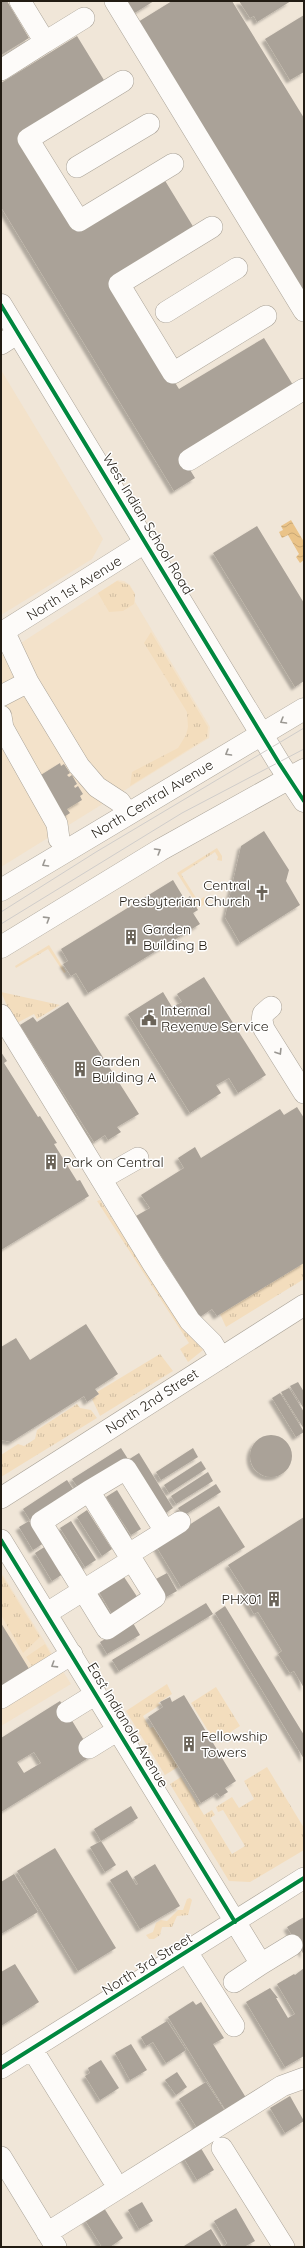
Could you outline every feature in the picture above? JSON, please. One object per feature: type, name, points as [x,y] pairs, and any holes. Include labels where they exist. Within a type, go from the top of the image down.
[{"type":"main road","name":"West Indian School Road","points":[[1,305],[10,339],[146,542],[274,755],[296,774],[304,801]]},
{"type":"main road","name":"North Central Avenue","points":[[1,890],[63,845],[128,814],[304,709]]},
{"type":"main road","points":[[1,947],[160,850],[296,774]]},
{"type":"street","points":[[20,1],[45,42]]},
{"type":"street","points":[[115,1],[304,311]]},
{"type":"street","points":[[1,70],[84,18]]},
{"type":"street","points":[[123,82],[28,140],[79,221],[173,164]]},
{"type":"street","points":[[77,167],[149,124]]},
{"type":"street","points":[[212,227],[119,284],[173,373],[266,316]]},
{"type":"street","points":[[166,312],[237,268]]},
{"type":"street","points":[[189,460],[304,389]]},
{"type":"street","name":"North 1st Avenue","points":[[3,632],[146,542]]},
{"type":"street","points":[[3,632],[14,689],[88,778],[120,802],[128,814]]},
{"type":"street","points":[[1,713],[14,689]]},
{"type":"street","points":[[1,716],[3,728],[58,824],[63,845]]},
{"type":"street","points":[[1,745],[63,845]]},
{"type":"street","points":[[271,1007],[262,1014],[264,1029],[304,1092]]},
{"type":"street","points":[[1,1015],[101,1180],[181,1298],[196,1329],[212,1343],[221,1358]]},
{"type":"street","points":[[101,1180],[138,1158]]},
{"type":"street","name":"North 2nd Street","points":[[1,1498],[304,1305]]},
{"type":"street","points":[[47,1613],[83,1590],[130,1557],[173,1527],[126,1469],[89,1491],[41,1522],[83,1590],[107,1629],[155,1597],[130,1557],[89,1491]]},
{"type":"street","name":"East Indianola Avenue","points":[[1,1540],[261,1964]]},
{"type":"street","points":[[1,1698],[72,1654]]},
{"type":"street","points":[[67,1712],[96,1694]]},
{"type":"street","points":[[89,1748],[118,1730]]},
{"type":"street","name":"North 3rd Street","points":[[1,2068],[304,1878]]},
{"type":"street","points":[[234,1982],[292,1945]]},
{"type":"street","points":[[187,1952],[234,2026]]},
{"type":"street","points":[[32,2049],[112,2178]]},
{"type":"street","points":[[1,2157],[52,2240],[282,2086],[304,2078]]},
{"type":"street","points":[[222,2148],[284,2247]]},
{"type":"shaded area","points":[[1,370],[103,539],[92,559],[1,615]]},
{"type":"shaded area","points":[[118,580],[124,581],[130,585],[135,594],[135,602],[210,727],[209,738],[1,867],[1,656]]},
{"type":"shaded area","points":[[1,1572],[71,1684],[1,1726]]},
{"type":"green space","points":[[117,581],[129,585],[135,594],[134,604],[123,611],[109,612],[98,593]]},
{"type":"green space","points":[[151,632],[208,727],[207,738],[130,786],[132,772],[178,748],[186,735],[188,727],[187,712],[144,643]]},
{"type":"green space","points":[[217,848],[222,856],[222,861],[217,860],[218,857],[215,852],[181,874],[198,901],[204,897],[208,902],[199,908],[177,873]]},
{"type":"green space","points":[[49,945],[66,972],[64,973],[48,949],[16,968],[15,966]]},
{"type":"green space","points":[[1,992],[60,1005],[37,1019],[34,1014],[15,1024]]},
{"type":"green space","points":[[100,1200],[185,1331],[203,1350],[188,1362],[180,1349],[189,1343],[97,1201]]},
{"type":"green space","points":[[304,1263],[304,1279],[226,1327],[220,1314]]},
{"type":"green space","points":[[160,1354],[173,1371],[100,1416],[92,1399],[99,1394],[97,1392]]},
{"type":"green space","points":[[77,1404],[80,1408],[91,1410],[97,1418],[1,1477],[1,1455],[18,1444],[24,1446],[35,1439],[37,1430]]},
{"type":"green space","points":[[1,1574],[40,1637],[23,1653],[1,1615]]},
{"type":"green space","points":[[45,1644],[51,1655],[34,1669],[26,1657]]},
{"type":"green space","points":[[167,1684],[172,1694],[158,1703],[160,1705],[143,1716],[150,1728],[153,1727],[178,1767],[165,1775],[126,1711]]},
{"type":"green space","points":[[216,1687],[240,1726],[215,1742],[191,1703]]},
{"type":"green space","points":[[267,1767],[304,1828],[304,1850],[250,1882],[229,1881],[170,1784],[181,1777],[204,1815],[212,1810],[215,1815],[210,1818],[232,1854],[245,1846],[223,1810],[218,1812],[216,1807],[232,1797],[239,1808],[254,1799],[244,1781]]},
{"type":"green space","points":[[190,1898],[192,1900],[188,1915],[177,1916],[172,1927],[162,1927],[160,1935],[154,1939],[149,1939],[146,1935],[153,1932],[156,1923],[161,1920],[167,1921],[178,1910],[183,1910],[187,1899]]},
{"type":"water","points":[[291,520],[304,542],[304,560],[300,563],[296,557],[299,554],[288,535],[282,538],[279,532],[283,530],[281,526]]},
{"type":"building","points":[[1,1],[7,1],[29,38],[1,55]]},
{"type":"building","points":[[122,1],[154,1],[133,14]]},
{"type":"building","points":[[172,1],[232,1],[304,118],[304,292],[138,22]]},
{"type":"building","points":[[239,1],[291,1],[257,22],[254,16],[250,18]]},
{"type":"building","points":[[304,15],[304,72],[290,80],[265,39]]},
{"type":"building","points":[[77,36],[107,85],[23,137],[80,230],[164,179],[194,228],[111,279],[179,389],[264,338],[293,385],[181,455],[195,478],[174,491],[1,207],[1,83]]},
{"type":"building","points":[[257,526],[304,603],[304,681],[295,687],[213,553]]},
{"type":"building","points":[[60,763],[61,766],[64,764],[70,773],[67,775],[69,777],[72,775],[77,784],[74,786],[75,788],[78,786],[83,794],[80,796],[82,800],[67,809],[70,813],[61,819],[36,778]]},
{"type":"building","name":"Central Presbyterian Church","points":[[264,831],[289,870],[286,881],[300,905],[240,943],[225,917],[241,846]]},
{"type":"building","name":"Garden Building B","points":[[173,880],[185,900],[190,896],[198,910],[193,913],[200,924],[88,993],[76,973],[71,976],[63,964],[68,961],[61,949]]},
{"type":"building","points":[[204,977],[266,1075],[238,1093],[229,1078],[216,1085],[221,1093],[190,1113],[128,1014],[163,992],[172,1007],[182,1002],[177,994]]},
{"type":"building","name":"Garden Building A","points":[[68,1002],[139,1114],[117,1127],[121,1132],[108,1140],[105,1135],[94,1142],[20,1025],[33,1017],[37,1022]]},
{"type":"building","points":[[1,1052],[7,1061],[4,1063],[38,1117],[40,1116],[57,1143],[54,1144],[77,1181],[80,1180],[89,1196],[1,1250]]},
{"type":"building","points":[[297,1107],[304,1118],[304,1263],[217,1316],[212,1309],[200,1317],[136,1216],[150,1208],[141,1195],[184,1168],[178,1158],[195,1147],[201,1158],[280,1109],[284,1115]]},
{"type":"building","points":[[86,1324],[118,1374],[95,1389],[99,1394],[87,1402],[84,1396],[11,1442],[1,1440],[1,1347],[16,1338],[30,1360]]},
{"type":"building","points":[[298,1382],[304,1392],[304,1409],[290,1386]]},
{"type":"building","points":[[289,1388],[304,1412],[304,1429],[281,1392]]},
{"type":"building","points":[[280,1393],[304,1432],[296,1437],[272,1398]]},
{"type":"building","points":[[267,1435],[275,1435],[283,1438],[289,1444],[292,1456],[289,1468],[283,1474],[275,1477],[267,1477],[259,1474],[253,1468],[250,1460],[250,1452],[253,1444],[259,1438]]},
{"type":"building","points":[[121,1448],[128,1459],[79,1489],[72,1479]]},
{"type":"building","points":[[193,1448],[198,1457],[161,1480],[156,1472]]},
{"type":"building","points":[[139,1453],[173,1508],[163,1515],[128,1460]]},
{"type":"building","points":[[201,1461],[206,1469],[169,1493],[164,1485]]},
{"type":"building","points":[[208,1472],[213,1481],[176,1504],[171,1496]]},
{"type":"building","points":[[67,1480],[75,1492],[30,1520],[23,1509]]},
{"type":"building","points":[[216,1484],[221,1492],[183,1516],[178,1508]]},
{"type":"building","points":[[117,1490],[141,1529],[131,1535],[106,1497]]},
{"type":"building","points":[[219,1506],[245,1547],[181,1587],[156,1546]]},
{"type":"building","points":[[87,1510],[112,1549],[102,1556],[77,1517]]},
{"type":"building","name":"PHX01","points":[[304,1517],[304,1688],[294,1671],[290,1673],[278,1654],[282,1651],[258,1612],[254,1614],[242,1595],[246,1593],[228,1565]]},
{"type":"building","points":[[29,1521],[44,1543],[33,1550],[19,1527]]},
{"type":"building","points":[[71,1521],[96,1560],[85,1567],[60,1528]]},
{"type":"building","points":[[46,1546],[63,1574],[52,1581],[35,1553]]},
{"type":"building","points":[[167,1573],[177,1591],[166,1597],[156,1579]]},
{"type":"building","points":[[124,1577],[138,1598],[112,1614],[99,1592]]},
{"type":"building","points":[[206,1603],[213,1614],[119,1671],[112,1660]]},
{"type":"building","points":[[225,1606],[304,1735],[304,1759],[215,1613]]},
{"type":"building","points":[[1,1623],[31,1672],[1,1690]]},
{"type":"building","points":[[133,1623],[140,1635],[107,1654],[100,1642]]},
{"type":"building","name":"Fellowship Towers","points":[[184,1695],[236,1781],[225,1788],[228,1792],[220,1797],[217,1793],[201,1803],[148,1717],[163,1707],[160,1702],[170,1697],[172,1702]]},
{"type":"building","points":[[60,1701],[93,1755],[1,1812],[1,1738]],"holes":[[[34,1752],[41,1763],[24,1773],[17,1762]]]},
{"type":"building","points":[[131,1806],[138,1818],[101,1841],[94,1829]]},
{"type":"building","points":[[101,1841],[116,1865],[105,1872],[90,1847]]},
{"type":"building","points":[[55,1848],[116,1948],[78,1971],[17,1871]]},
{"type":"building","points":[[155,1864],[180,1906],[140,1929],[110,1880],[127,1870],[136,1885],[138,1884],[134,1877]]},
{"type":"building","points":[[14,1874],[38,1912],[1,1934],[1,1882]]},
{"type":"building","points":[[304,1917],[304,1955],[287,1927]]},
{"type":"building","points":[[15,1964],[39,2002],[1,2026],[1,1972]]},
{"type":"building","points":[[304,1968],[304,2056],[285,2067],[246,2002],[270,1988],[278,1998],[276,1998],[288,2018],[295,2014],[277,1984],[294,1974],[295,1975]]},
{"type":"building","points":[[193,2001],[196,2005],[201,2002],[224,2038],[213,2044],[248,2101],[228,2114],[168,2017]]},
{"type":"building","points":[[167,2021],[186,2050],[166,2063],[153,2042],[146,2046],[141,2037]]},
{"type":"building","points":[[131,2044],[147,2070],[130,2080],[115,2053]]},
{"type":"building","points":[[101,2060],[119,2088],[100,2100],[85,2076],[90,2073],[88,2068]]},
{"type":"building","points":[[177,2072],[187,2087],[176,2095],[165,2080]]},
{"type":"building","points":[[206,2082],[227,2114],[199,2131],[179,2099]]},
{"type":"building","points":[[290,2096],[304,2121],[285,2133],[270,2108]]},
{"type":"building","points":[[199,2145],[214,2170],[197,2180],[182,2155]]},
{"type":"building","points":[[142,2202],[153,2221],[139,2229],[128,2210]]},
{"type":"building","points":[[104,2208],[123,2238],[110,2247],[102,2247],[85,2220]]},
{"type":"building","points":[[236,2208],[255,2241],[244,2247],[224,2247],[227,2243],[214,2221]]},
{"type":"building","points":[[211,2229],[222,2247],[184,2246]]},
{"type":"tram line","points":[[1,912],[96,852],[304,728]]},
{"type":"tram line","points":[[1,924],[182,813],[304,749]]},
{"type":"cycle path","points":[[1,305],[279,763],[304,801]]},
{"type":"cycle path","points":[[1,1540],[235,1922]]},
{"type":"cycle path","points":[[1,2068],[304,1878]]},
{"type":"place","name":"Central Presbyterian Church","points":[[262,893]]},
{"type":"place","name":"Garden Building B","points":[[131,937]]},
{"type":"place","name":"Internal Revenue Service","points":[[149,1018]]},
{"type":"place","name":"Garden Building A","points":[[80,1069]]},
{"type":"place","name":"Park on Central","points":[[51,1162]]},
{"type":"place","name":"PHX01","points":[[274,1599]]},
{"type":"place","name":"Fellowship Towers","points":[[189,1744]]}]
